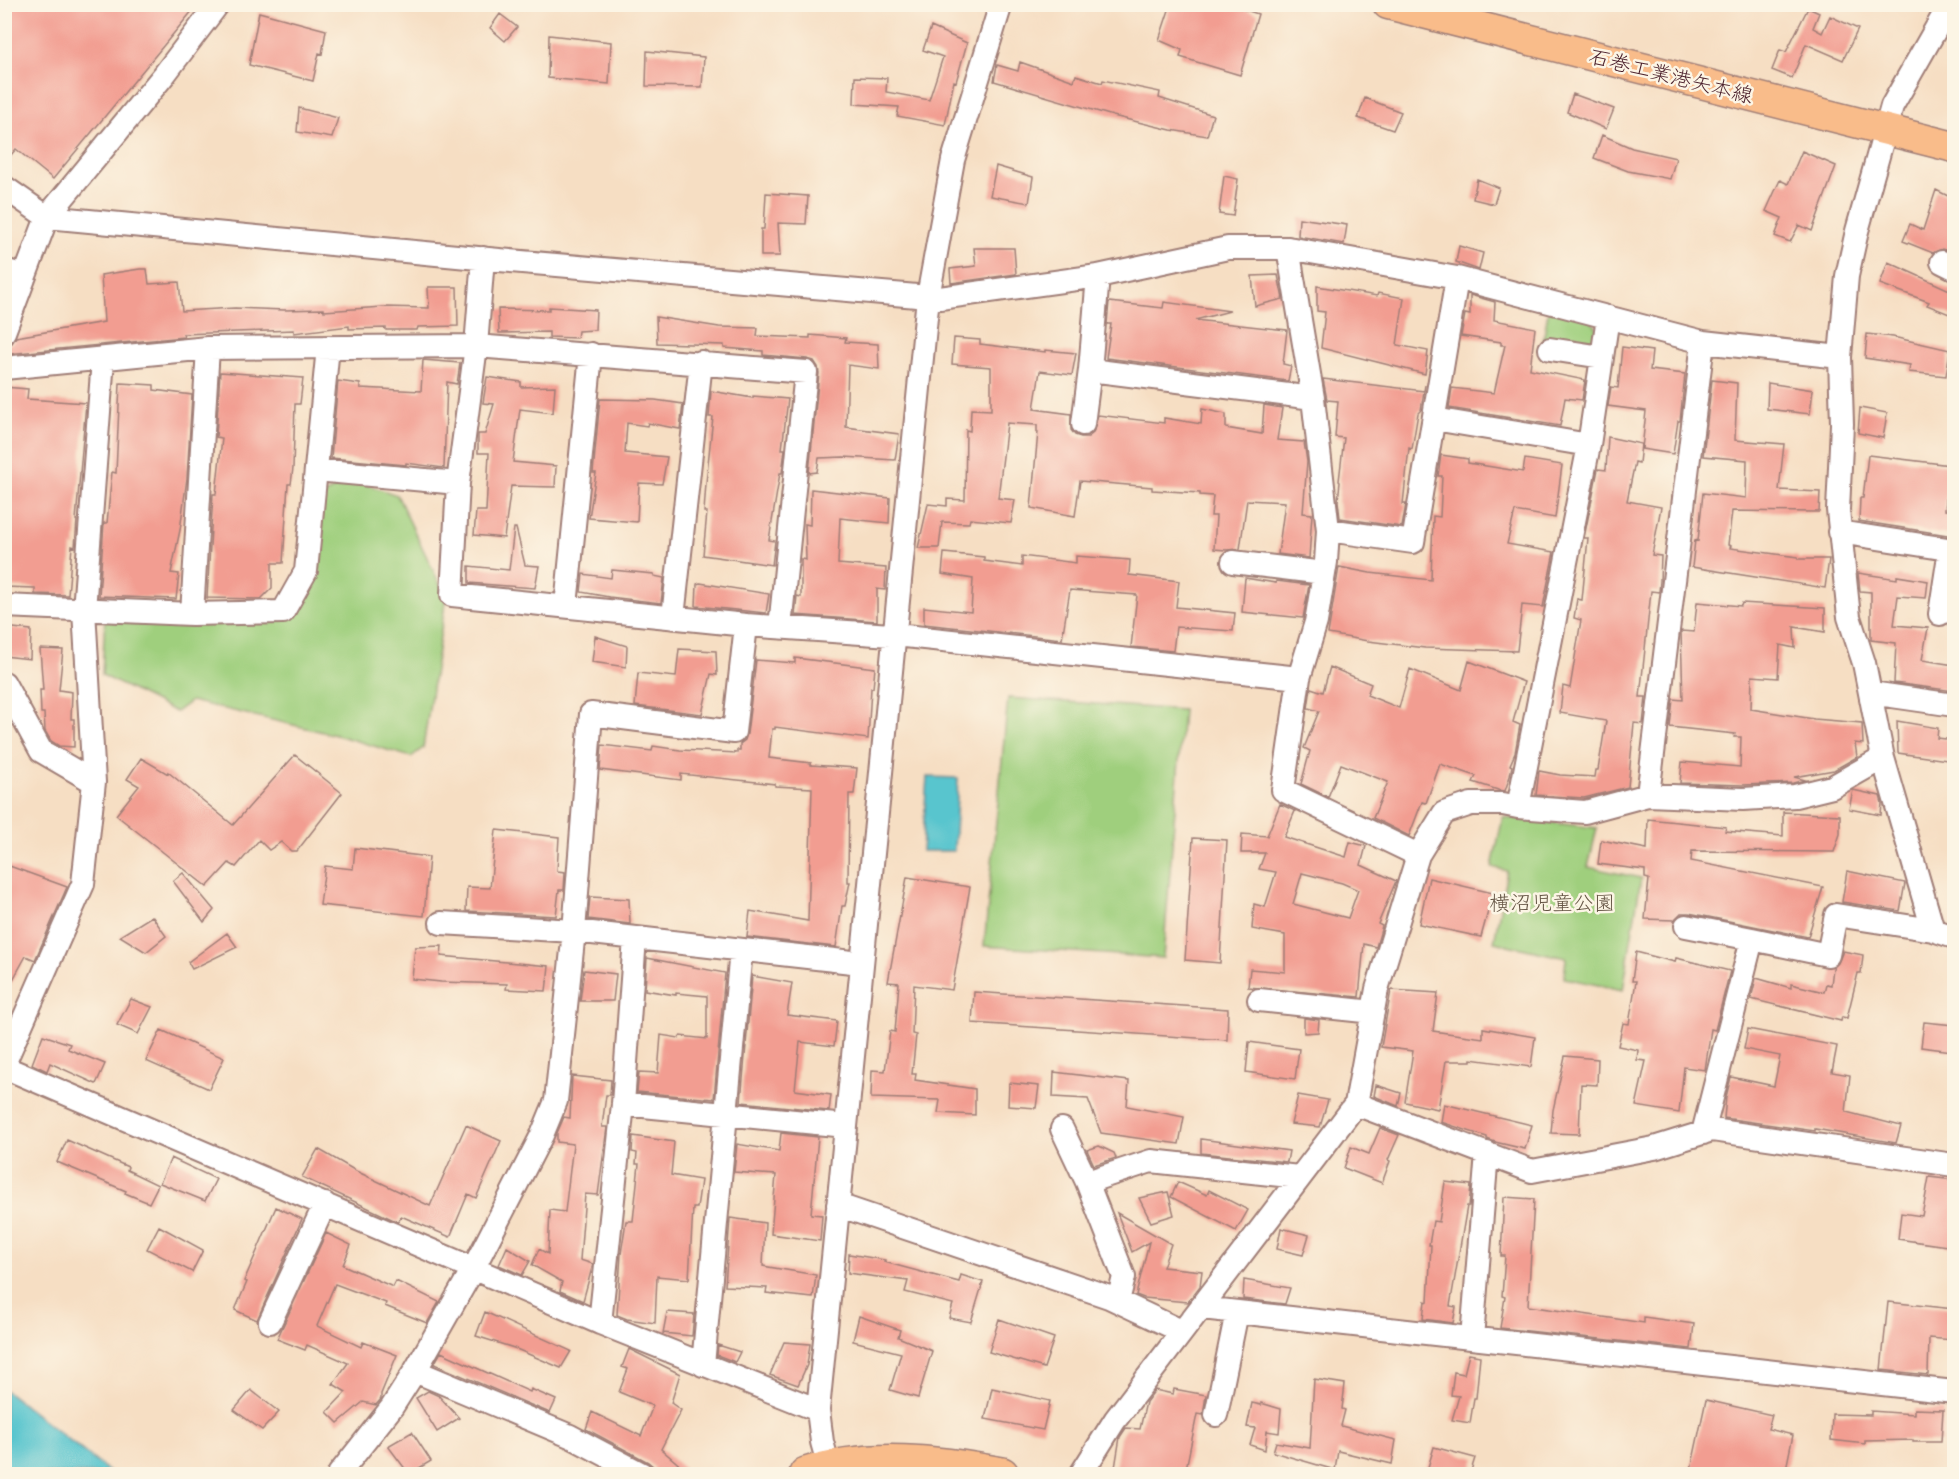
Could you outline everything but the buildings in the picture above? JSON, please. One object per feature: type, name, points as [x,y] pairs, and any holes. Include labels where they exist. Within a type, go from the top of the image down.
[{"type":"highway","points":[[818,1471],[917,1461],[1002,1474]]},
{"type":"main road","name":"石巻工業港矢本線","points":[[1388,4],[1954,147]]},
{"type":"street","points":[[4,332],[15,273],[47,217],[164,75],[218,4]]},
{"type":"street","points":[[818,1471],[822,1442],[818,1410],[928,297],[952,160],[1001,4]]},
{"type":"street","points":[[1933,930],[1883,758],[1864,663],[1849,617],[1838,510],[1842,424],[1840,357],[1847,276],[1857,231],[1892,106],[1950,4]]},
{"type":"street","points":[[4,187],[47,217],[940,298],[1098,276],[1228,248],[1288,248],[1457,278],[1703,342],[1840,357]]},
{"type":"street","points":[[1288,248],[1313,398],[1328,530],[1316,622],[1299,678],[1284,790],[1418,855]]},
{"type":"street","points":[[483,258],[476,346],[458,483],[452,595],[746,625],[894,635],[1299,678]]},
{"type":"street","points":[[1083,424],[1098,276]]},
{"type":"street","points":[[1328,530],[1413,542],[1457,278]]},
{"type":"street","points":[[1518,807],[1589,445],[1608,317]]},
{"type":"street","points":[[1648,795],[1703,342]]},
{"type":"street","points":[[4,368],[208,348],[476,346],[806,372],[780,627]]},
{"type":"street","points":[[4,606],[192,614],[283,612],[306,572],[328,347]]},
{"type":"street","points":[[192,614],[208,348]]},
{"type":"street","points":[[1550,349],[1602,357]]},
{"type":"street","points":[[566,606],[591,354]]},
{"type":"street","points":[[103,359],[84,610],[94,782],[83,884],[4,1066],[600,1323],[818,1410]]},
{"type":"street","points":[[673,617],[701,362]]},
{"type":"street","points":[[1090,370],[1313,398]]},
{"type":"street","points":[[1434,419],[1589,445]]},
{"type":"street","points":[[316,470],[458,483]]},
{"type":"street","points":[[1839,532],[1952,550],[1940,614]]},
{"type":"street","points":[[1233,562],[1324,573]]},
{"type":"street","points":[[339,1474],[392,1407],[415,1371],[474,1269],[542,1135],[556,1101],[574,931],[591,714],[734,732],[746,625]]},
{"type":"street","points":[[4,683],[41,751],[94,782]]},
{"type":"street","points":[[1871,693],[1954,705]]},
{"type":"street","points":[[1081,1474],[1115,1420],[1181,1331],[1202,1308],[1356,1104],[1377,989],[1418,855],[1444,813],[1471,804],[1503,804],[1585,812],[1648,795],[1743,799],[1796,795],[1832,787],[1883,758]]},
{"type":"street","points":[[1686,926],[1828,955],[1836,915],[1933,930],[1954,937]]},
{"type":"street","points":[[441,923],[574,931],[861,963]]},
{"type":"street","points":[[600,1323],[622,1104],[635,938]]},
{"type":"street","points":[[1703,1133],[1752,939]]},
{"type":"street","points":[[703,1365],[741,950]]},
{"type":"street","points":[[1259,1000],[1373,1012]]},
{"type":"street","points":[[622,1104],[846,1126]]},
{"type":"street","points":[[1356,1104],[1532,1170],[1654,1148],[1712,1130],[1954,1165]]},
{"type":"street","points":[[1062,1129],[1087,1182],[1124,1277],[1118,1301]]},
{"type":"street","points":[[1472,1338],[1487,1154]]},
{"type":"street","points":[[1087,1182],[1151,1161],[1299,1177]]},
{"type":"street","points":[[270,1322],[325,1204]]},
{"type":"street","points":[[838,1205],[1118,1301],[1181,1331]]},
{"type":"street","points":[[1202,1308],[1954,1392]]},
{"type":"street","points":[[1216,1415],[1237,1312]]},
{"type":"street","points":[[415,1371],[570,1436],[642,1474]]},
{"type":"green space","points":[[1549,307],[1589,318],[1597,328],[1593,345],[1543,341]]},
{"type":"green space","points":[[354,480],[397,495],[446,597],[423,748],[411,757],[340,736],[191,701],[176,712],[102,675],[105,620],[278,618],[311,574],[319,496]]},
{"type":"green space","points":[[1008,698],[1183,710],[1163,958],[984,946]]},
{"type":"green space","name":"横沼児童公園","points":[[1503,817],[1597,828],[1588,867],[1641,878],[1623,990],[1564,978],[1566,958],[1494,942],[1507,871],[1492,867]]},
{"type":"water","points":[[927,777],[958,778],[954,851],[922,851]]},
{"type":"water","points":[[4,1390],[6,1391],[112,1474],[5,1474]]}]
